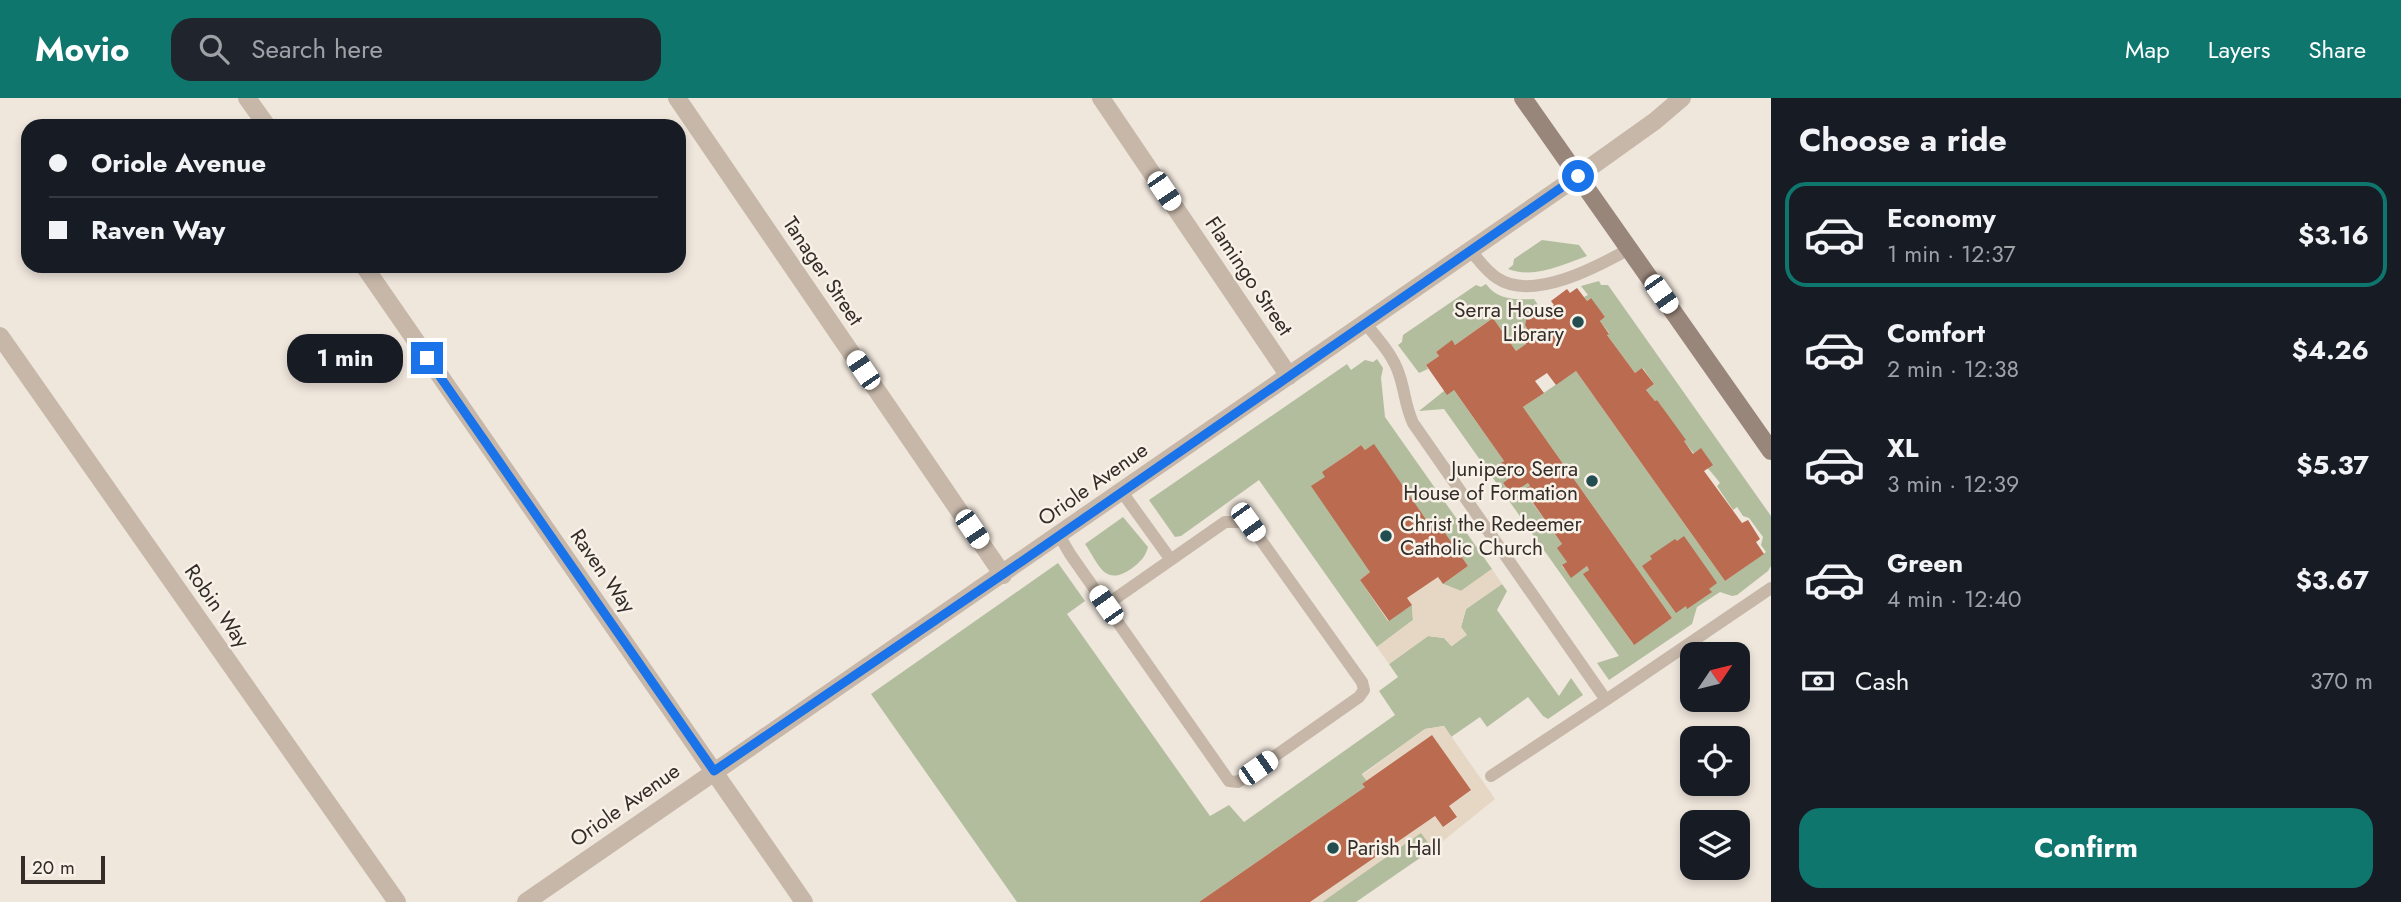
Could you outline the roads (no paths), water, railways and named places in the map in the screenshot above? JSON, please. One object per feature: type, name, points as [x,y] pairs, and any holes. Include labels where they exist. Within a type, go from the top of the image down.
[{"type":"street","points":[[247,98],[262,119]]},
{"type":"street","name":"Tanager Street","points":[[677,98],[1003,575]]},
{"type":"street","name":"Flamingo Street","points":[[1101,98],[1289,376]]},
{"type":"street","points":[[1523,98],[1771,451]]},
{"type":"street","name":"Oriole Avenue","points":[[526,902],[1578,176],[1655,121],[1682,98]]},
{"type":"street","name":"Raven Way","points":[[369,273],[804,902]]},
{"type":"street","name":"Robin Way","points":[[0,336],[397,902]]},
{"type":"lane","points":[[1471,250],[1497,278],[1521,286],[1550,283],[1589,270],[1629,249]]},
{"type":"lane","points":[[1365,323],[1391,357],[1400,375],[1404,400],[1413,423],[1606,700]]},
{"type":"lane","points":[[1122,492],[1171,560]]},
{"type":"lane","points":[[1059,536],[1106,605],[1229,781],[1238,782],[1359,697],[1364,690],[1362,682],[1248,522],[1225,522],[1106,605]]},
{"type":"lane","points":[[1491,776],[1771,587]]},
{"type":"place","name":"Serra House Library","points":[[1578,322]]},
{"type":"place","name":"Junipero Serra House of Formation","points":[[1592,481]]},
{"type":"place","name":"Christ the Redeemer Catholic Church","points":[[1386,536]]},
{"type":"place","name":"Parish Hall","points":[[1333,848]]}]
